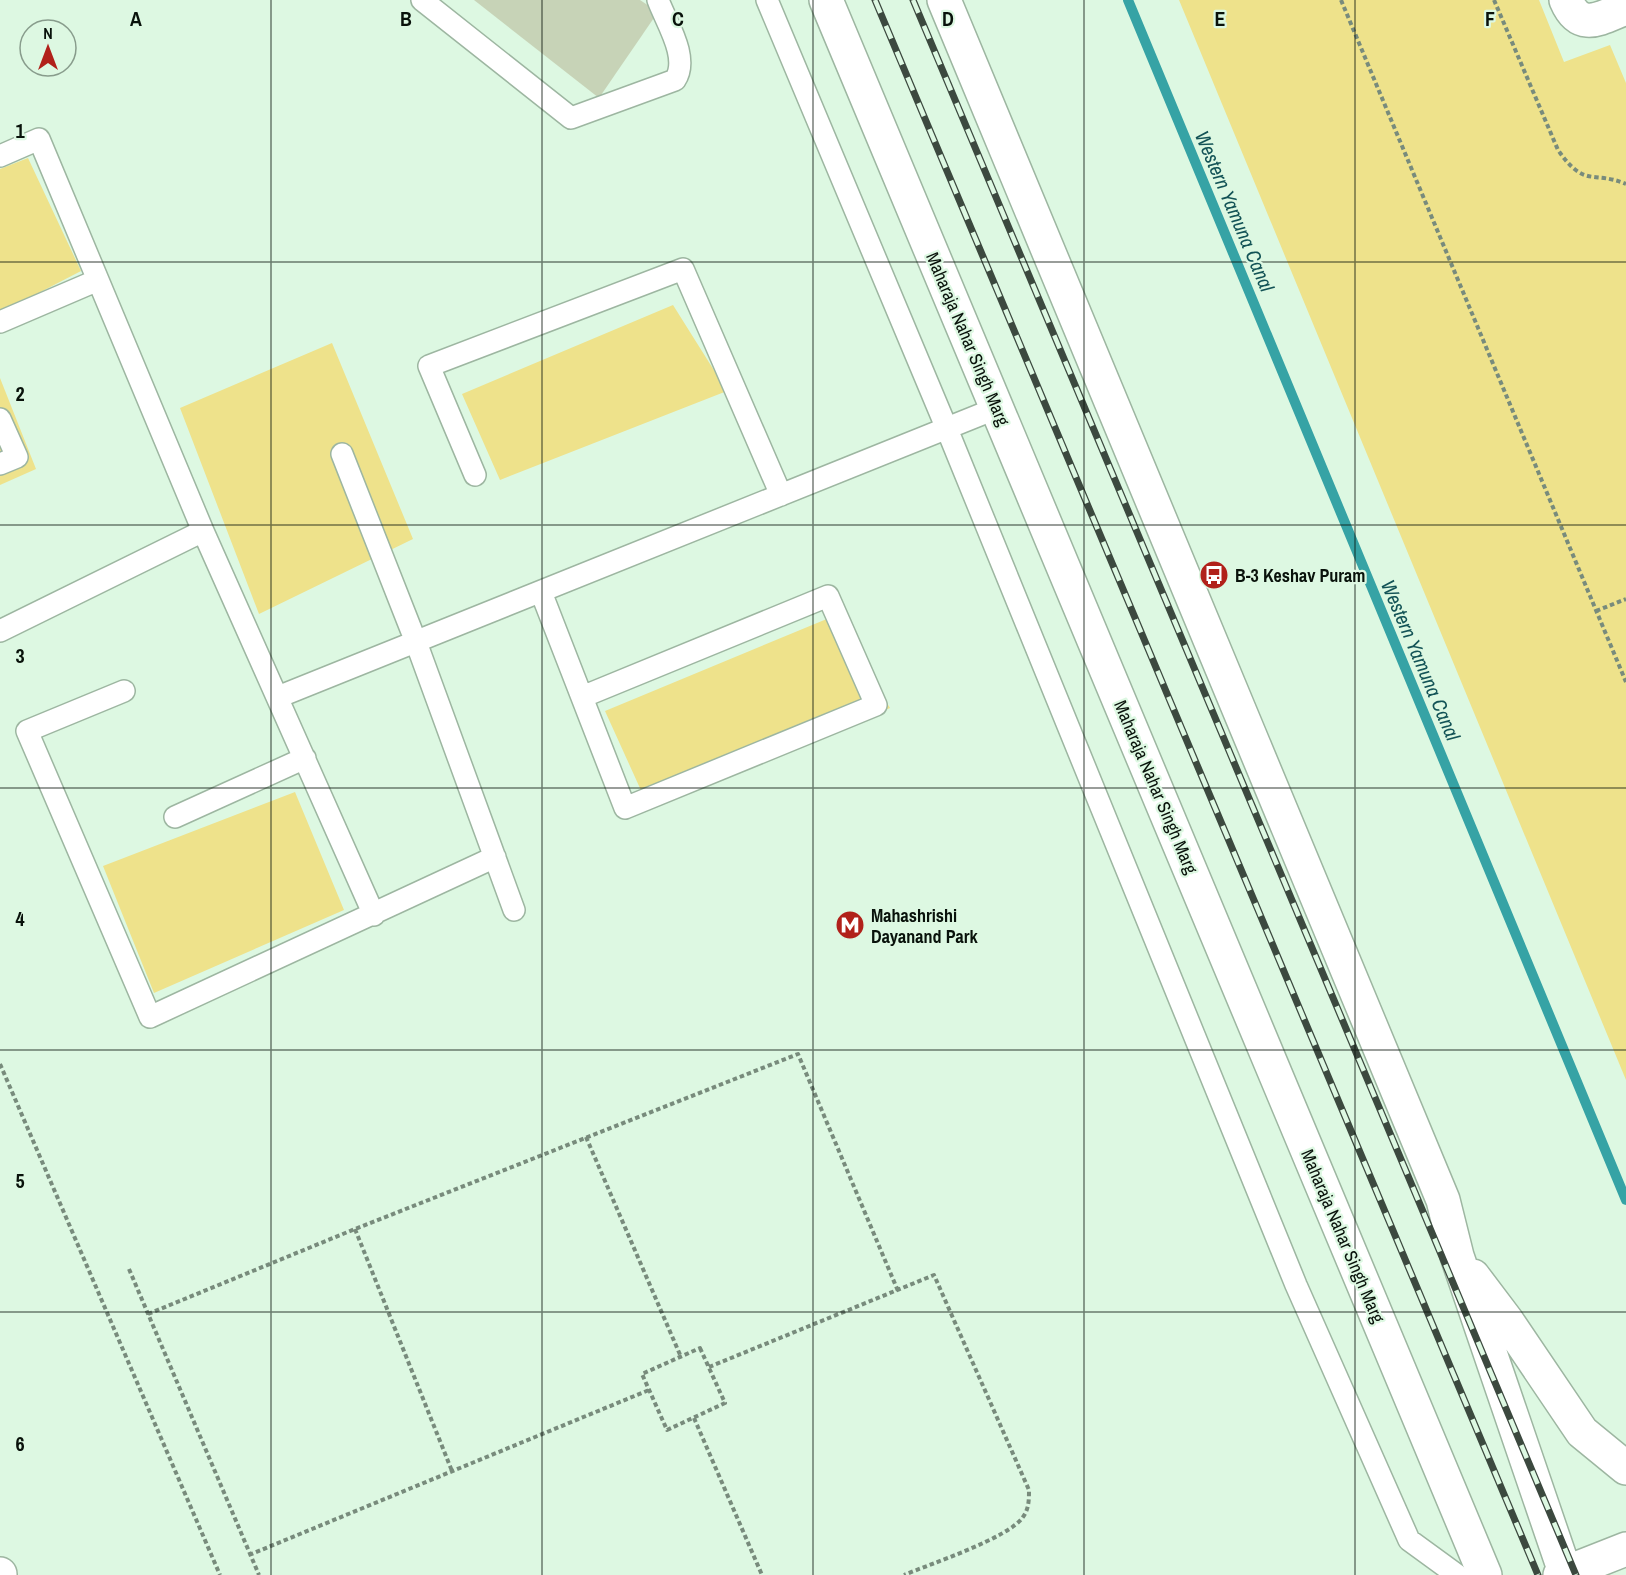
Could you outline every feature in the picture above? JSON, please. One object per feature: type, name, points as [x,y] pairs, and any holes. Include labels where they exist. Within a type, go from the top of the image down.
[{"type":"main road","name":"Maharaja Nahar Singh Marg","points":[[826,0],[1485,1575]]},
{"type":"main road","points":[[944,0],[1443,1200],[1457,1256],[1564,1574],[1626,1549]]},
{"type":"main road","points":[[1566,0],[1571,13],[1580,20],[1591,21],[1626,8]]},
{"type":"main road","points":[[1457,1256],[1507,1321],[1582,1432],[1626,1468]]},
{"type":"lane","points":[[422,0],[571,118],[675,80],[680,69],[680,58],[658,0]]},
{"type":"lane","points":[[767,0],[947,429],[1305,1306],[1409,1540],[1457,1575]]},
{"type":"lane","points":[[0,156],[39,139],[203,531],[374,915]]},
{"type":"lane","points":[[475,475],[429,366],[683,269],[781,495]]},
{"type":"lane","points":[[0,322],[98,280]]},
{"type":"lane","points":[[278,698],[997,408]]},
{"type":"lane","points":[[0,419],[17,457],[0,464]]},
{"type":"lane","points":[[342,454],[416,642],[514,910]]},
{"type":"lane","points":[[0,631],[203,531]]},
{"type":"lane","points":[[541,592],[582,698],[625,808],[876,705],[828,596],[582,698]]},
{"type":"lane","points":[[124,691],[27,731],[150,1017],[495,857]]},
{"type":"lane","points":[[175,817],[305,758]]},
{"type":"path","points":[[1341,0],[1626,682]]},
{"type":"path","points":[[1494,0],[1558,150],[1567,162],[1586,178],[1617,180],[1626,184]]},
{"type":"path","points":[[1596,611],[1626,599]]},
{"type":"path","points":[[148,1314],[355,1229],[798,1054],[898,1292]]},
{"type":"path","points":[[0,1065],[220,1575]]},
{"type":"path","points":[[586,1137],[681,1356]]},
{"type":"path","points":[[355,1229],[452,1471]]},
{"type":"path","points":[[129,1269],[259,1575]]},
{"type":"path","points":[[709,1367],[898,1292],[934,1275],[1029,1490],[1025,1515],[1010,1530],[904,1575]]},
{"type":"path","points":[[700,1348],[709,1367],[726,1403],[667,1430],[642,1374],[700,1348]]},
{"type":"path","points":[[249,1554],[649,1390]]},
{"type":"path","points":[[694,1418],[762,1575]]},
{"type":"shaded area","points":[[1179,0],[1539,0],[1564,62],[1610,45],[1626,83],[1626,1080]]},
{"type":"shaded area","points":[[28,158],[81,271],[0,313],[0,169]]},
{"type":"shaded area","points":[[673,305],[727,391],[500,480],[462,394]]},
{"type":"shaded area","points":[[332,343],[413,539],[259,614],[180,408]]},
{"type":"shaded area","points":[[0,378],[36,469],[0,485]]},
{"type":"shaded area","points":[[834,616],[890,708],[649,808],[605,711]]},
{"type":"shaded area","points":[[295,792],[344,910],[154,993],[103,866]]},
{"type":"building","points":[[474,0],[640,0],[658,12],[599,98]]},
{"type":"waterway","name":"Western Yamuna Canal","points":[[1128,0],[1626,1200]]},
{"type":"railway","points":[[875,0],[1538,1575]]},
{"type":"railway","points":[[913,0],[1576,1575]]},
{"type":"place","name":"B-3 Keshav Puram","points":[[1214,575]]},
{"type":"place","name":"Mahashrishi Dayanand Park","points":[[850,925]]}]
